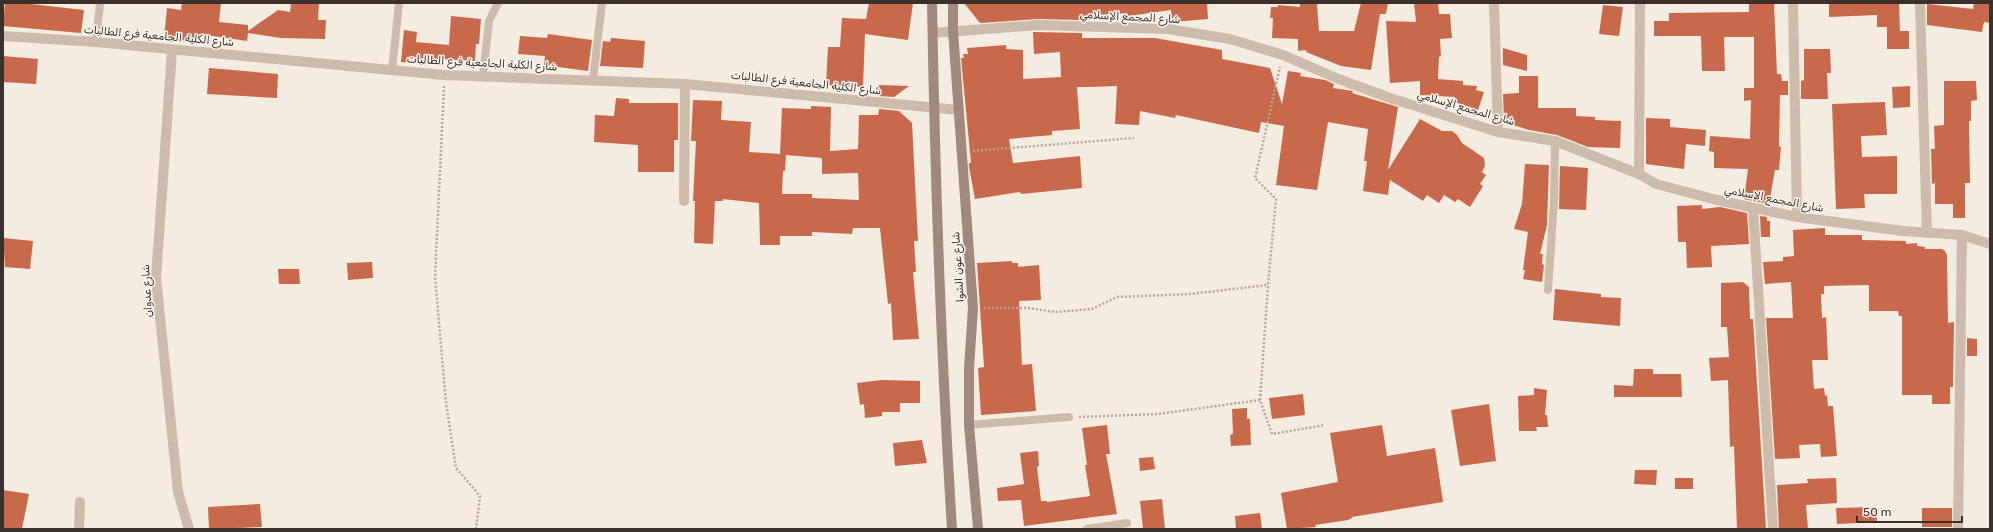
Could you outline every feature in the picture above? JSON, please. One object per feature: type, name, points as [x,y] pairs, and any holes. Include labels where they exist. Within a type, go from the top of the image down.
[{"type":"main road","name":"شارع عون الشوا","points":[[932,3],[933,108],[945,418],[952,529]]},
{"type":"main road","name":"شارع عون الشوا","points":[[954,3],[953,31],[974,308],[969,368],[969,425],[978,529]]},
{"type":"street","points":[[1494,3],[1498,132]]},
{"type":"street","points":[[1640,3],[1640,174]]},
{"type":"street","points":[[1793,3],[1796,217]]},
{"type":"street","points":[[1920,3],[1927,233]]},
{"type":"street","name":"شارع المجمع الإسلامي","points":[[933,33],[1038,26],[1168,29],[1230,39],[1283,54],[1342,80],[1393,99],[1498,132],[1555,141],[1640,174],[1656,184],[1796,217],[1927,233],[1962,235],[1990,244]]},
{"type":"street","name":"شارع الكلية الجامعية فرع الطالبات","points":[[3,36],[96,42],[444,75],[483,75],[685,84],[959,110]]},
{"type":"street","name":"شارع عدوان","points":[[172,50],[156,278],[178,492],[189,529]]},
{"type":"street","points":[[684,201],[685,84]]},
{"type":"street","points":[[1754,208],[1773,529]]},
{"type":"street","points":[[1958,529],[1962,235]]},
{"type":"street","points":[[79,529],[80,502]]},
{"type":"lane","points":[[96,42],[100,3]]},
{"type":"lane","points":[[392,70],[399,3]]},
{"type":"lane","points":[[483,75],[489,21],[498,3]]},
{"type":"lane","points":[[593,80],[602,3]]},
{"type":"lane","points":[[1548,290],[1554,202],[1555,141]]},
{"type":"lane","points":[[969,425],[1069,417]]},
{"type":"lane","points":[[1087,529],[1127,523]]},
{"type":"path","points":[[1283,54],[1256,178],[1276,199],[1260,400],[1272,434],[1325,425]]},
{"type":"path","points":[[444,75],[434,277],[446,403],[456,468],[480,496],[476,529]]},
{"type":"path","points":[[962,152],[1134,138]]},
{"type":"path","points":[[974,308],[1028,308],[1055,312],[1092,309],[1117,297],[1191,294],[1268,285]]},
{"type":"path","points":[[1069,417],[1158,414],[1260,400]]},
{"type":"building","points":[[5,3],[22,3],[84,10],[81,33],[3,26]]},
{"type":"building","points":[[182,3],[221,3],[219,22],[248,25],[248,31],[278,10],[290,12],[291,3],[319,3],[318,20],[326,20],[325,39],[281,38],[248,33],[247,41],[199,34],[198,42],[164,38],[167,8],[181,10]]},
{"type":"building","points":[[869,3],[913,3],[908,40],[865,34],[863,87],[826,85],[828,47],[840,47],[842,18],[866,19]]},
{"type":"building","points":[[964,3],[1207,3],[1208,19],[1172,22],[1171,10],[1128,16],[1127,13],[1105,15],[1081,18],[1081,20],[1038,19],[980,23]]},
{"type":"building","points":[[1300,3],[1317,3],[1319,31],[1354,31],[1361,3],[1388,3],[1386,14],[1380,14],[1371,70],[1341,66],[1306,52],[1306,50],[1298,51],[1298,39],[1272,38],[1273,18],[1270,18],[1271,7],[1278,7],[1278,5],[1300,7]]},
{"type":"building","points":[[1414,3],[1438,3],[1439,14],[1450,14],[1452,38],[1440,39],[1441,56],[1439,57],[1438,79],[1463,81],[1463,85],[1477,86],[1476,90],[1484,92],[1478,110],[1455,102],[1455,97],[1420,95],[1420,81],[1390,83],[1386,21],[1416,22]]},
{"type":"building","points":[[1749,3],[1774,3],[1777,74],[1781,74],[1782,81],[1788,81],[1788,95],[1780,95],[1779,146],[1781,147],[1779,170],[1775,170],[1769,204],[1744,199],[1748,169],[1714,168],[1714,152],[1709,151],[1710,136],[1750,139],[1751,100],[1744,101],[1744,88],[1754,88],[1754,37],[1724,37],[1725,71],[1702,71],[1701,36],[1654,36],[1654,21],[1669,21],[1669,13],[1749,12]]},
{"type":"building","points":[[1829,3],[1899,3],[1900,31],[1909,31],[1909,49],[1887,49],[1887,27],[1877,27],[1877,15],[1829,17]]},
{"type":"building","points":[[1974,3],[1990,3],[1990,23],[1984,22],[1982,32],[1927,25],[1927,4],[1973,9]]},
{"type":"building","points":[[1603,5],[1623,7],[1619,36],[1599,34]]},
{"type":"building","points":[[451,16],[481,19],[479,44],[476,44],[475,61],[442,59],[442,65],[401,62],[404,30],[417,32],[416,42],[449,45]]},
{"type":"building","points":[[1033,32],[1082,33],[1082,38],[1155,38],[1222,50],[1222,59],[1270,68],[1282,104],[1288,71],[1301,73],[1300,76],[1325,80],[1334,84],[1333,88],[1353,91],[1352,93],[1398,107],[1388,170],[1420,119],[1442,131],[1452,131],[1457,135],[1462,143],[1484,158],[1485,166],[1482,172],[1486,175],[1480,184],[1483,186],[1470,207],[1458,199],[1455,202],[1444,195],[1439,203],[1427,195],[1423,201],[1390,180],[1388,195],[1363,191],[1367,161],[1364,161],[1368,129],[1328,122],[1317,190],[1276,185],[1284,126],[1261,122],[1259,133],[1176,115],[1175,118],[1140,111],[1139,125],[1115,124],[1117,86],[1077,87],[1080,129],[1052,131],[1052,135],[1009,139],[1013,163],[1080,156],[1082,188],[1021,194],[1020,192],[975,199],[969,167],[969,163],[971,163],[961,58],[964,58],[963,54],[968,54],[967,48],[1006,45],[1006,49],[1023,50],[1023,79],[1061,77],[1060,52],[1034,54]]},
{"type":"building","points":[[548,34],[592,40],[588,71],[544,65],[545,56],[518,54],[520,36],[547,38]]},
{"type":"building","points":[[611,38],[645,41],[643,68],[600,66],[603,41],[610,42]]},
{"type":"building","points":[[1503,48],[1527,55],[1527,71],[1503,65]]},
{"type":"building","points":[[1804,49],[1830,49],[1831,73],[1827,73],[1828,99],[1801,99],[1801,81],[1804,80]]},
{"type":"building","points":[[3,56],[38,59],[36,84],[3,82]]},
{"type":"building","points":[[209,68],[278,74],[277,98],[207,94]]},
{"type":"building","points":[[1519,76],[1538,76],[1538,108],[1576,108],[1576,116],[1595,117],[1595,120],[1621,121],[1620,148],[1588,147],[1557,135],[1529,130],[1504,122],[1503,94],[1519,93]]},
{"type":"building","points":[[1944,81],[1976,81],[1977,100],[1971,101],[1971,121],[1969,121],[1970,183],[1965,183],[1965,218],[1953,218],[1953,204],[1935,204],[1935,183],[1932,184],[1931,149],[1935,149],[1934,126],[1944,125]]},
{"type":"building","points":[[879,85],[909,86],[894,97],[879,96]]},
{"type":"building","points":[[1910,86],[1910,107],[1893,108],[1892,87]]},
{"type":"building","points":[[616,98],[629,99],[629,103],[678,103],[678,140],[674,140],[674,172],[638,172],[638,145],[594,142],[595,115],[614,116]]},
{"type":"building","points":[[693,100],[722,101],[721,120],[751,122],[749,152],[780,154],[782,108],[811,109],[811,106],[831,107],[830,151],[858,149],[859,115],[878,115],[879,109],[899,111],[912,123],[918,241],[914,241],[916,272],[913,272],[919,339],[893,340],[891,303],[888,304],[880,228],[853,228],[852,234],[812,232],[812,236],[780,236],[780,245],[760,245],[759,203],[723,199],[723,201],[715,201],[713,244],[694,243],[695,201],[693,201],[696,141],[691,141]],"holes":[[[786,155],[822,158],[822,174],[858,173],[859,200],[812,198],[812,194],[782,194],[783,171],[785,171]]]},
{"type":"building","points":[[1885,102],[1887,135],[1861,136],[1862,157],[1897,156],[1897,194],[1864,194],[1865,208],[1836,209],[1832,104]]},
{"type":"building","points":[[1646,118],[1670,119],[1670,127],[1706,130],[1705,146],[1686,144],[1684,169],[1646,164]]},
{"type":"building","points":[[1525,164],[1549,165],[1547,225],[1540,254],[1543,254],[1542,264],[1544,265],[1542,282],[1523,279],[1528,232],[1514,229],[1522,204]]},
{"type":"building","points":[[1560,166],[1588,168],[1586,210],[1559,209]]},
{"type":"building","points":[[1702,205],[1702,209],[1720,207],[1747,213],[1749,244],[1711,246],[1712,267],[1687,268],[1686,242],[1678,242],[1677,206]]},
{"type":"building","points":[[1760,216],[1767,217],[1767,221],[1770,221],[1770,237],[1761,237]]},
{"type":"building","points":[[1825,228],[1825,235],[1862,235],[1862,240],[1906,241],[1906,244],[1917,243],[1917,246],[1925,247],[1925,249],[1942,249],[1945,251],[1947,255],[1948,323],[1954,322],[1953,387],[1950,387],[1950,404],[1932,404],[1932,395],[1902,395],[1902,316],[1899,316],[1898,311],[1869,311],[1869,285],[1824,286],[1824,294],[1821,294],[1822,318],[1826,317],[1828,360],[1812,360],[1814,389],[1824,388],[1825,396],[1827,395],[1828,406],[1833,406],[1837,456],[1821,457],[1820,444],[1799,445],[1800,458],[1775,459],[1766,318],[1793,318],[1791,282],[1765,284],[1763,262],[1783,261],[1783,257],[1794,256],[1793,230]]},
{"type":"building","points":[[3,238],[33,241],[30,269],[5,267]]},
{"type":"building","points":[[1012,261],[1012,263],[1018,263],[1018,267],[1039,265],[1041,300],[1019,301],[1022,365],[1032,364],[1036,411],[981,415],[978,368],[984,367],[977,263]]},
{"type":"building","points":[[372,262],[373,278],[348,280],[347,263]]},
{"type":"building","points":[[278,269],[299,269],[300,284],[279,284]]},
{"type":"building","points":[[1743,282],[1749,287],[1750,319],[1753,319],[1766,529],[1737,529],[1734,446],[1730,447],[1728,380],[1711,381],[1709,358],[1729,357],[1727,327],[1721,327],[1721,283]]},
{"type":"building","points":[[1555,289],[1601,294],[1601,297],[1621,298],[1620,326],[1553,320]]},
{"type":"building","points":[[1967,338],[1977,339],[1977,356],[1967,356]]},
{"type":"building","points":[[1634,369],[1653,369],[1653,374],[1681,374],[1682,397],[1614,397],[1614,385],[1633,386]]},
{"type":"building","points":[[882,380],[920,381],[920,403],[900,403],[900,412],[882,412],[882,416],[865,418],[864,404],[860,405],[857,383]]},
{"type":"building","points":[[1534,388],[1547,390],[1545,415],[1547,415],[1548,427],[1536,427],[1537,431],[1519,431],[1518,396],[1534,395]]},
{"type":"building","points":[[1303,394],[1305,415],[1272,419],[1269,398]]},
{"type":"building","points":[[1489,404],[1496,461],[1460,466],[1451,410]]},
{"type":"building","points":[[1247,408],[1247,419],[1250,419],[1251,445],[1231,446],[1230,435],[1233,434],[1232,409]]},
{"type":"building","points":[[1107,425],[1110,454],[1106,454],[1117,514],[1024,526],[1021,500],[998,501],[997,488],[1024,484],[1020,453],[1038,451],[1039,466],[1037,467],[1041,501],[1047,502],[1090,496],[1085,465],[1087,465],[1082,428]]},
{"type":"building","points":[[1382,425],[1387,456],[1435,448],[1443,502],[1352,517],[1348,520],[1315,525],[1316,527],[1287,529],[1281,493],[1338,482],[1330,433]]},
{"type":"building","points":[[922,440],[927,463],[895,466],[893,443]]},
{"type":"building","points":[[1153,457],[1155,469],[1140,471],[1139,458]]},
{"type":"building","points":[[1635,470],[1657,470],[1656,485],[1634,484]]},
{"type":"building","points":[[1675,478],[1693,478],[1693,489],[1675,489]]},
{"type":"building","points":[[1836,478],[1837,503],[1806,505],[1808,529],[1779,529],[1777,485],[1808,483],[1807,479]]},
{"type":"building","points":[[3,490],[29,494],[22,529],[3,529]]},
{"type":"building","points":[[1162,499],[1165,529],[1143,529],[1140,501]]},
{"type":"building","points":[[260,504],[262,527],[209,529],[208,507]]},
{"type":"building","points":[[1876,507],[1877,522],[1837,524],[1836,508]]},
{"type":"building","points":[[1922,508],[1952,508],[1952,527],[1922,527]]},
{"type":"building","points":[[1260,513],[1262,529],[1236,529],[1235,516]]}]
